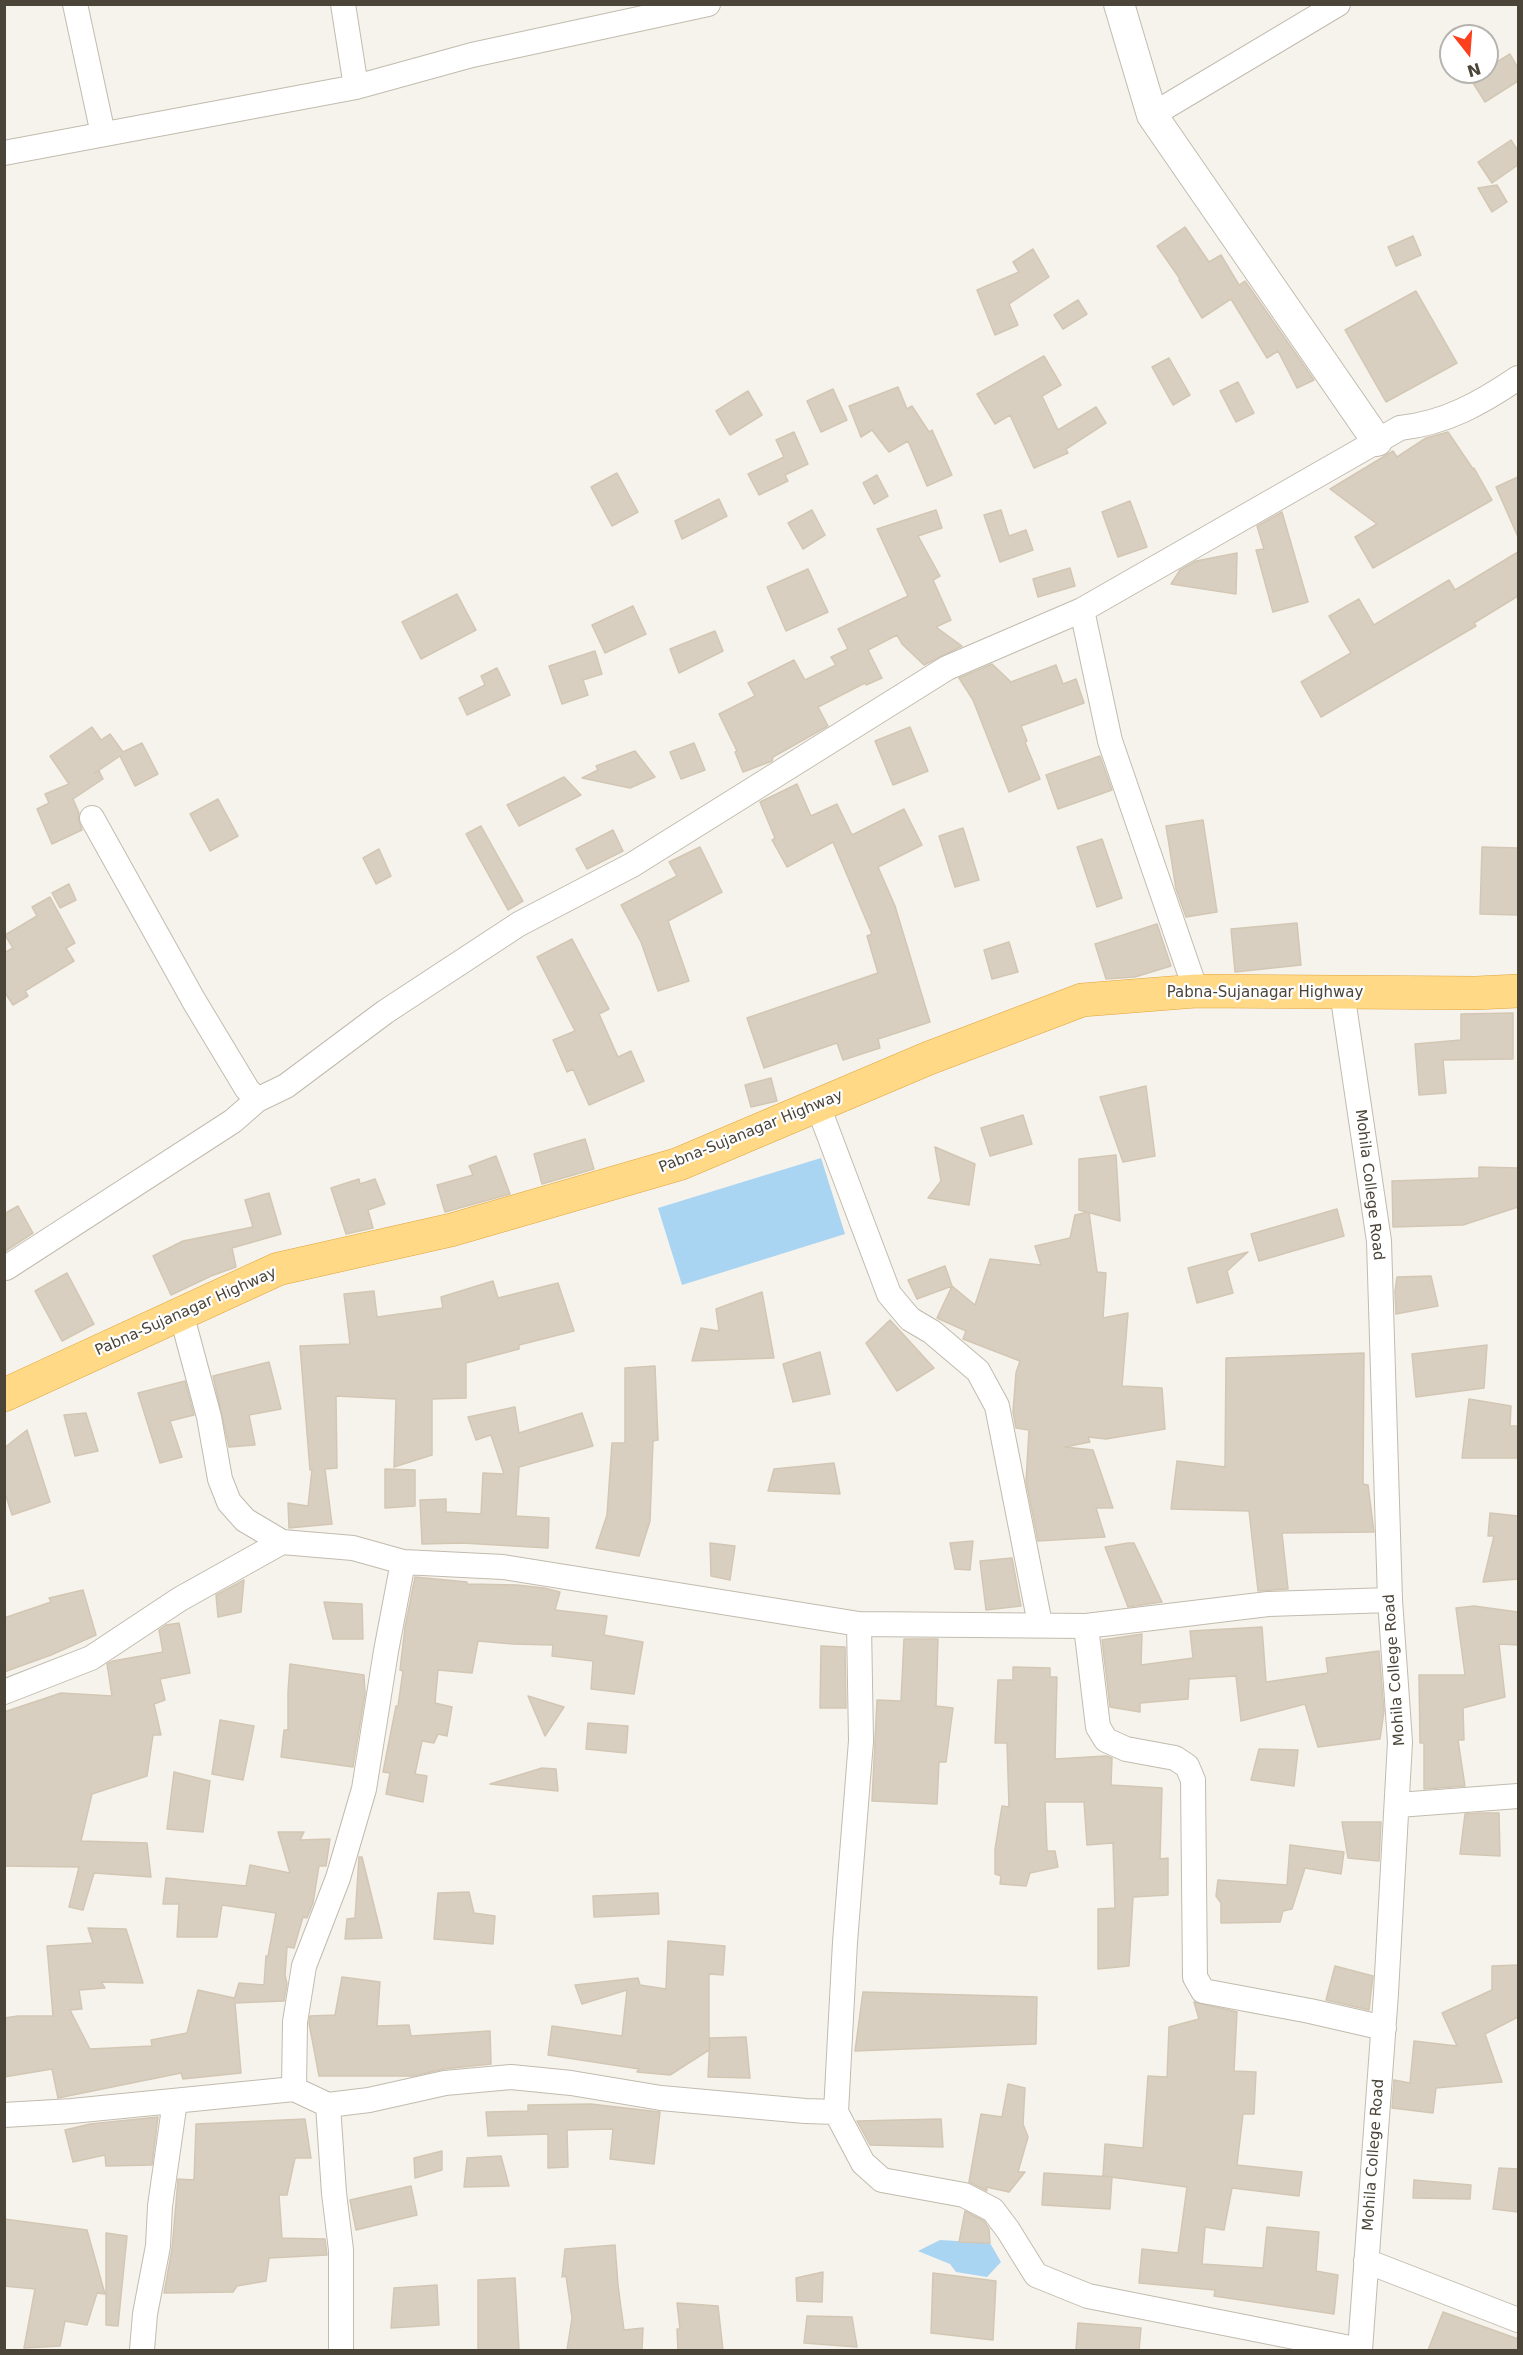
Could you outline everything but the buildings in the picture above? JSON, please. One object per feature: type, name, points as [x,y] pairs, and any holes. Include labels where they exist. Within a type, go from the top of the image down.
[{"type":"highway","name":"Pabna-Sujanagar Highway","points":[[4,1395],[278,1269],[451,1230],[679,1164],[929,1058],[1082,1000],[1196,991],[1476,993],[1518,991]]},
{"type":"street","points":[[75,4],[103,134]]},
{"type":"street","points":[[343,4],[356,87]]},
{"type":"street","points":[[4,153],[356,87],[472,55],[708,4]]},
{"type":"street","points":[[1119,4],[1152,114],[1377,441]]},
{"type":"street","points":[[1152,114],[1338,4]]},
{"type":"street","points":[[6,1268],[233,1122],[257,1100],[286,1086],[385,1012],[519,924],[632,865],[947,668],[1082,610],[1401,428],[1425,425],[1480,403],[1518,378]]},
{"type":"street","points":[[1082,610],[1110,741],[1196,991]]},
{"type":"street","points":[[92,818],[194,1001],[247,1089],[257,1100]]},
{"type":"street","name":"Mohila College Road","points":[[1342,992],[1379,1241],[1390,1600],[1400,1742],[1384,2028],[1360,2350]]},
{"type":"street","points":[[818,1106],[888,1294],[910,1319],[932,1332],[978,1371],[996,1406],[1040,1624]]},
{"type":"street","points":[[181,1313],[209,1418],[220,1479],[229,1502],[244,1520],[282,1542],[353,1548],[403,1562],[503,1568],[859,1624],[1086,1626],[1268,1604],[1390,1600]]},
{"type":"street","points":[[4,1692],[91,1658],[180,1599],[282,1542]]},
{"type":"street","points":[[294,2089],[295,2022],[304,1966],[338,1878],[364,1789],[403,1562]]},
{"type":"street","points":[[859,1624],[861,1741],[845,1942],[836,2112],[863,2163],[882,2180],[964,2195],[993,2210],[1036,2275],[1088,2296],[1360,2350]]},
{"type":"street","points":[[1086,1626],[1098,1726],[1106,1740],[1126,1749],[1175,1758],[1187,1766],[1193,1780],[1195,1977],[1203,1991],[1310,2011],[1384,2028]]},
{"type":"street","points":[[1398,1805],[1518,1796]]},
{"type":"street","points":[[4,2115],[294,2089],[328,2105],[369,2100],[445,2083],[511,2077],[571,2083],[661,2098],[836,2112]]},
{"type":"street","points":[[142,2350],[145,2314],[158,2246],[160,2206],[175,2101]]},
{"type":"street","points":[[328,2105],[334,2193],[341,2250],[341,2350]]},
{"type":"street","points":[[1366,2261],[1518,2320]]},
{"type":"water","points":[[821,1158],[845,1234],[682,1285],[658,1208]]},
{"type":"water","points":[[940,2240],[990,2243],[1001,2262],[987,2277],[956,2272],[950,2264],[918,2251]]}]
